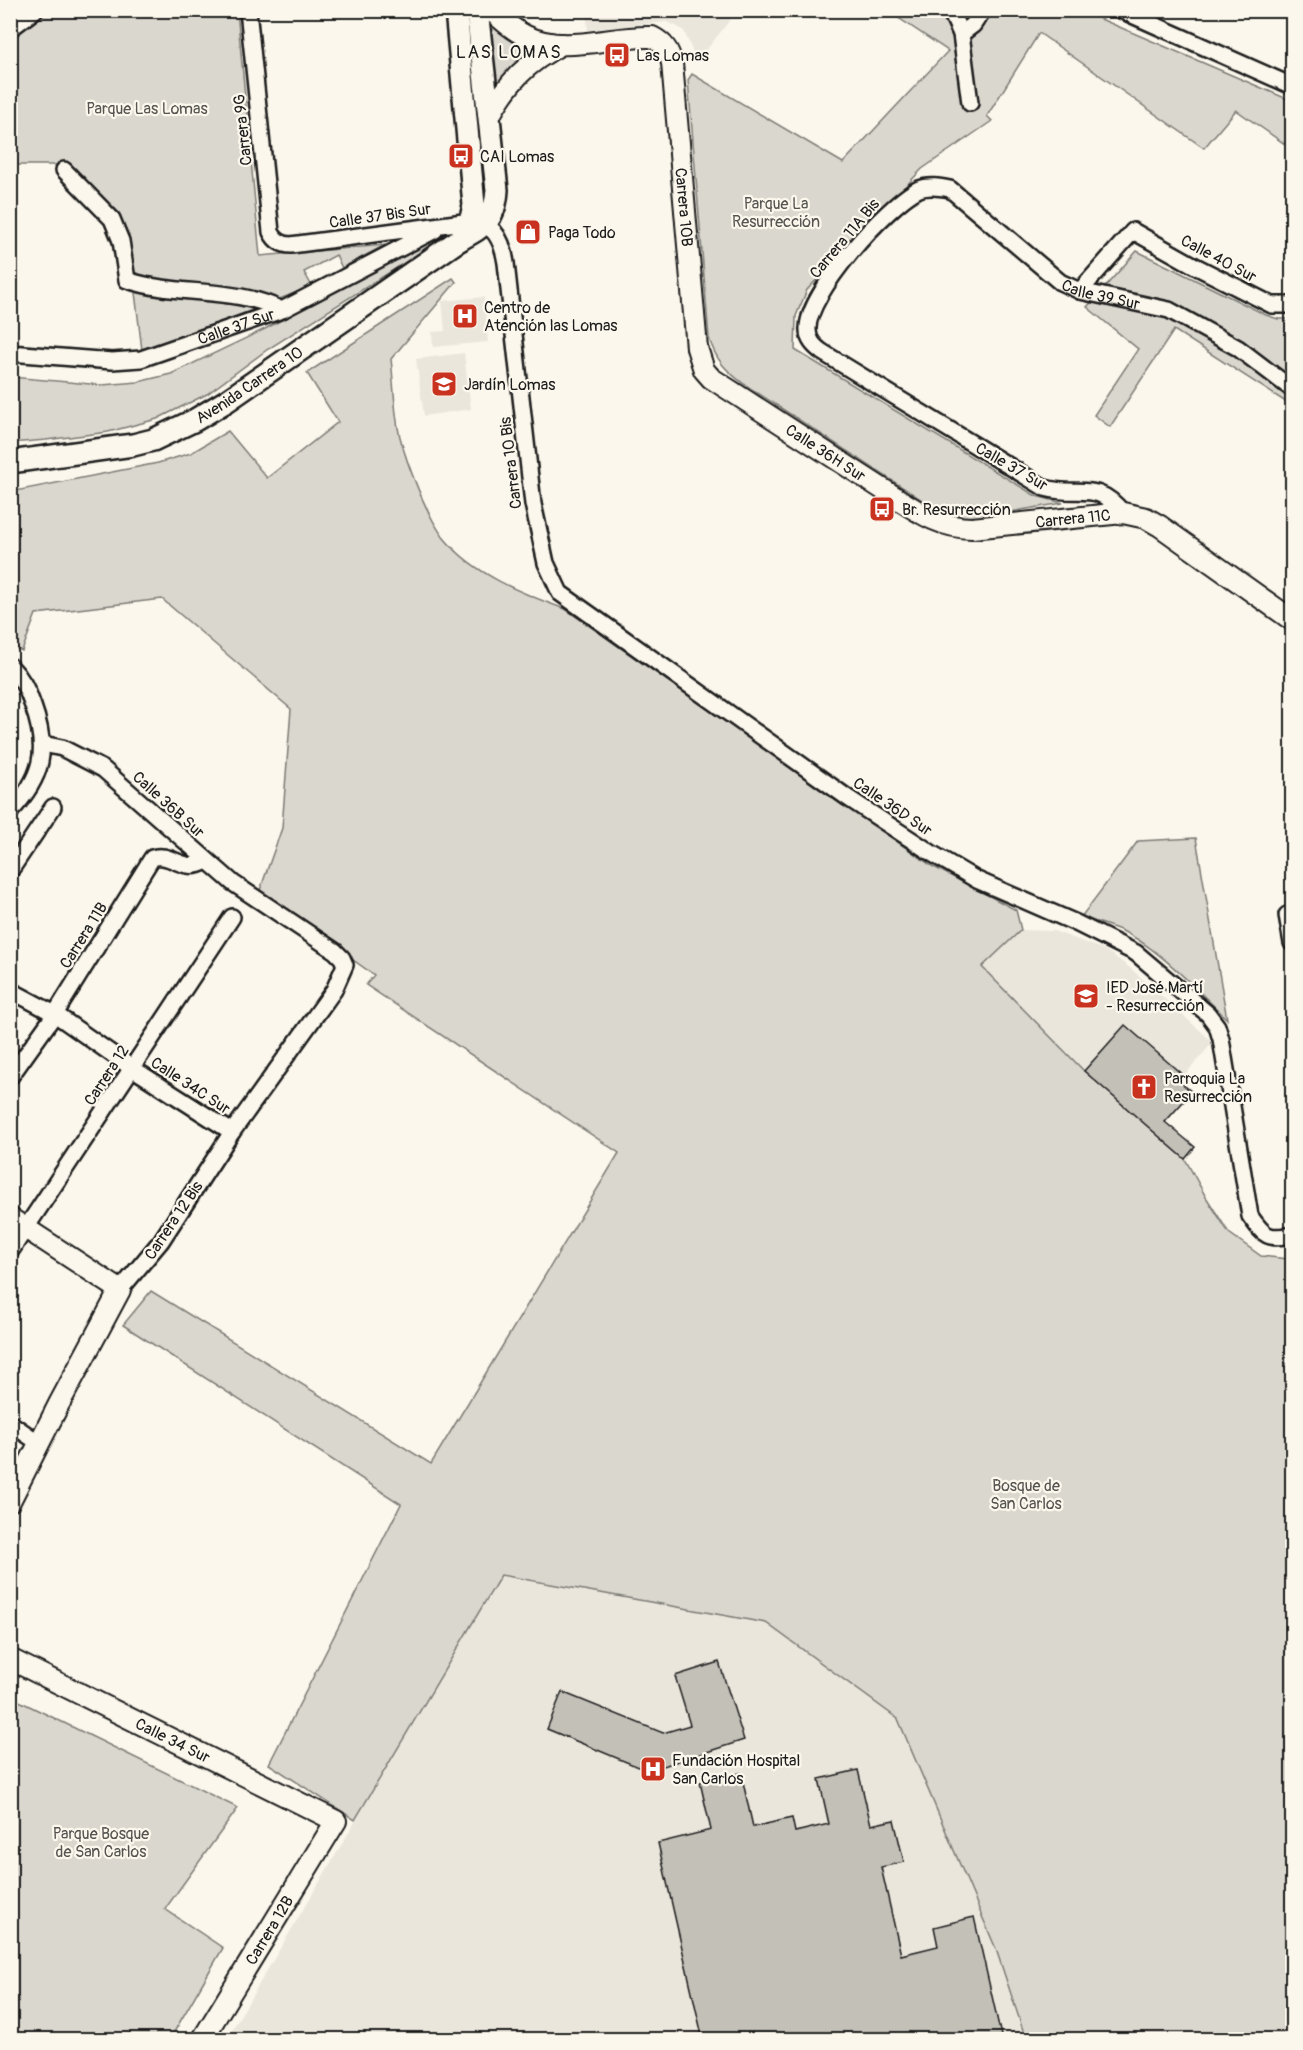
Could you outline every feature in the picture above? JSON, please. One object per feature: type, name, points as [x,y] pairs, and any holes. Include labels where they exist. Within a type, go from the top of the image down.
[{"type":"main road","name":"Avenida Carrera 10","points":[[456,10],[474,205],[478,223]]},
{"type":"main road","name":"Avenida Carrera 10","points":[[10,462],[133,445],[174,431],[225,402],[453,232],[478,223],[494,209],[497,190],[477,10]]},
{"type":"street","points":[[10,29],[35,10]]},
{"type":"street","name":"Carrera 9G","points":[[248,10],[271,232],[280,242]]},
{"type":"street","points":[[491,10],[525,36],[541,42],[562,44]]},
{"type":"street","points":[[950,10],[961,34],[970,103]]},
{"type":"street","points":[[961,34],[973,25],[983,10]]},
{"type":"street","points":[[1121,10],[1293,86]]},
{"type":"street","name":"Carrera 10B","points":[[562,44],[652,37],[663,45],[672,63],[697,348],[704,370]]},
{"type":"street","points":[[489,117],[510,83],[524,68],[562,44]]},
{"type":"street","points":[[64,170],[112,219],[121,241],[127,280],[164,289],[257,299],[282,310]]},
{"type":"street","name":"Calle 39 Sur","points":[[921,188],[937,186],[950,189],[1060,282],[1080,291],[1169,310],[1238,348],[1293,389]]},
{"type":"street","name":"Carrera 11A Bis","points":[[808,323],[821,292],[833,274],[890,210],[921,188]]},
{"type":"street","name":"Carrera 10 Bis","points":[[478,223],[496,234],[504,250],[533,504],[546,563],[560,593]]},
{"type":"street","name":"Calle 40 Sur","points":[[1080,291],[1133,231],[1272,305],[1292,305]]},
{"type":"street","name":"Calle 37 Bis Sur","points":[[280,242],[291,246],[453,232]]},
{"type":"street","name":"Calle 37 Sur","points":[[10,353],[101,361],[141,359],[282,310],[453,232]]},
{"type":"street","name":"Calle 37 Sur","points":[[808,323],[810,341],[815,347],[1045,488],[1090,490],[1103,494],[1123,513],[1146,518],[1160,526],[1293,620]]},
{"type":"street","name":"Calle 36H Sur","points":[[704,370],[720,385],[908,505],[927,517],[951,526]]},
{"type":"street","name":"Carrera 11C","points":[[951,526],[972,528],[1123,513]]},
{"type":"street","name":"Calle 36D Sur","points":[[560,593],[838,791],[933,854],[977,880],[1076,923],[1137,953],[1208,1014],[1217,1026],[1221,1039],[1250,1216],[1261,1232],[1277,1238],[1293,1235]]},
{"type":"street","points":[[10,666],[21,676],[27,688],[40,726],[43,744],[38,769],[32,784],[10,812]]},
{"type":"street","name":"Calle 36B Sur","points":[[43,744],[62,748],[103,769],[206,861],[248,895],[335,951]]},
{"type":"street","points":[[10,871],[53,807]]},
{"type":"street","name":"Carrera 11B","points":[[10,1077],[55,1014],[152,858],[157,856],[189,866],[199,866],[206,861]]},
{"type":"street","points":[[1287,915],[1293,943]]},
{"type":"street","name":"Carrera 12","points":[[10,1252],[18,1223],[132,1068],[232,917]]},
{"type":"street","name":"Carrera 12 Bis","points":[[10,1501],[120,1290],[161,1241],[232,1132],[334,990],[345,965],[335,951]]},
{"type":"street","name":"Calle 34C Sur","points":[[10,990],[55,1014],[132,1068],[232,1132]]},
{"type":"street","points":[[18,1223],[120,1290]]},
{"type":"street","points":[[10,1423],[39,1443]]},
{"type":"street","name":"Calle 34 Sur","points":[[10,1659],[336,1821]]},
{"type":"street","name":"Carrera 12B","points":[[202,2040],[336,1821]]},
{"type":"shaded area","points":[[586,10],[737,11],[697,62],[684,31],[676,26],[666,22],[588,30]]},
{"type":"shaded area","name":"Centro de Atención las Lomas","points":[[484,297],[488,342],[433,347],[432,332],[445,331],[442,301]]},
{"type":"shaded area","name":"Jardín Lomas","points":[[464,353],[471,409],[424,416],[416,359]]},
{"type":"shaded area","name":"IED José Martí - Resurrección","points":[[1021,930],[1054,931],[1105,950],[1129,967],[1213,1042],[1184,1076],[1125,1025],[1084,1071],[982,966]]},
{"type":"shaded area","name":"Fundación Hospital San Carlos","points":[[501,1575],[767,1623],[898,1719],[996,1949],[1026,2039],[226,2040]]},
{"type":"green space","name":"Parque Las Lomas","points":[[49,11],[237,11],[260,256],[385,245],[342,268],[336,255],[304,272],[312,286],[187,336],[142,350],[133,276],[105,207],[67,165],[15,165],[11,149],[11,39]]},
{"type":"green space","name":"Parque La Resurrección","points":[[888,11],[964,11],[974,17],[1009,11],[1082,11],[1292,101],[1292,149],[1236,110],[1204,148],[1039,33],[987,116],[992,121],[922,169],[807,290],[796,316],[795,350],[1036,496],[1063,503],[980,517],[959,519],[945,515],[744,384],[722,364],[709,338],[688,80],[692,74],[843,163],[948,51]]},
{"type":"green space","points":[[486,13],[545,47],[511,71],[497,86]]},
{"type":"green space","points":[[428,240],[431,246],[268,349],[207,394],[157,419],[108,432],[11,443],[11,377],[102,385],[138,382],[171,374],[265,329]]},
{"type":"green space","points":[[1137,251],[1266,315],[1278,319],[1292,319],[1292,332],[1286,341],[1292,345],[1292,406],[1174,330],[1110,427],[1094,415],[1138,349],[1087,307]]},
{"type":"green space","name":"Bosque de San Carlos","points":[[453,278],[456,282],[391,359],[396,419],[403,448],[424,503],[444,538],[456,551],[484,572],[532,597],[565,609],[932,866],[1016,910],[1021,930],[982,967],[1084,1071],[1185,1159],[1229,1233],[1261,1256],[1288,1259],[1292,1267],[1292,2039],[1026,2039],[996,1949],[898,1719],[766,1623],[501,1575],[355,1820],[269,1764],[401,1504],[123,1325],[151,1291],[431,1464],[619,1153],[366,985],[374,975],[259,893],[282,828],[291,709],[162,599],[36,614],[22,651],[11,646],[10,492],[158,463],[191,453],[228,431],[267,478],[338,422],[307,373]]},
{"type":"green space","points":[[1196,838],[1227,1019],[1149,947],[1120,930],[1081,917],[1138,841]]},
{"type":"green space","name":"Parque Bosque de San Carlos","points":[[11,1697],[238,1808],[165,1909],[223,1948],[170,2039],[11,2039]]},
{"type":"building","name":"Parroquia La Resurrección","points":[[1125,1025],[1184,1076],[1179,1081],[1192,1092],[1165,1122],[1195,1147],[1185,1159],[1084,1071]]},
{"type":"building","points":[[719,1662],[744,1740],[648,1771],[547,1729],[562,1692],[663,1733],[690,1725],[675,1676]]},
{"type":"building","points":[[858,1770],[871,1825],[894,1820],[904,1862],[881,1867],[901,1955],[938,1946],[934,1927],[974,1917],[1002,2040],[703,2040],[658,1843],[711,1830],[700,1782],[741,1773],[753,1827],[792,1818],[795,1832],[829,1824],[819,1779]]},
{"type":"place","name":"Las Lomas","points":[[617,55]]},
{"type":"place","name":"CAI Lomas","points":[[461,156]]},
{"type":"place","name":"Paga Todo","points":[[528,232]]},
{"type":"place","name":"Centro de Atención las Lomas","points":[[465,316]]},
{"type":"place","name":"Jardín Lomas","points":[[444,384]]},
{"type":"place","name":"Br. Resurrección","points":[[882,509]]},
{"type":"place","name":"IED José Martí - Resurrección","points":[[1086,996]]},
{"type":"place","name":"Parroquia La Resurrección","points":[[1144,1087]]},
{"type":"place","name":"Fundación Hospital San Carlos","points":[[653,1769]]},
{"type":"district","name":"LAS LOMAS","points":[[509,52]]}]
